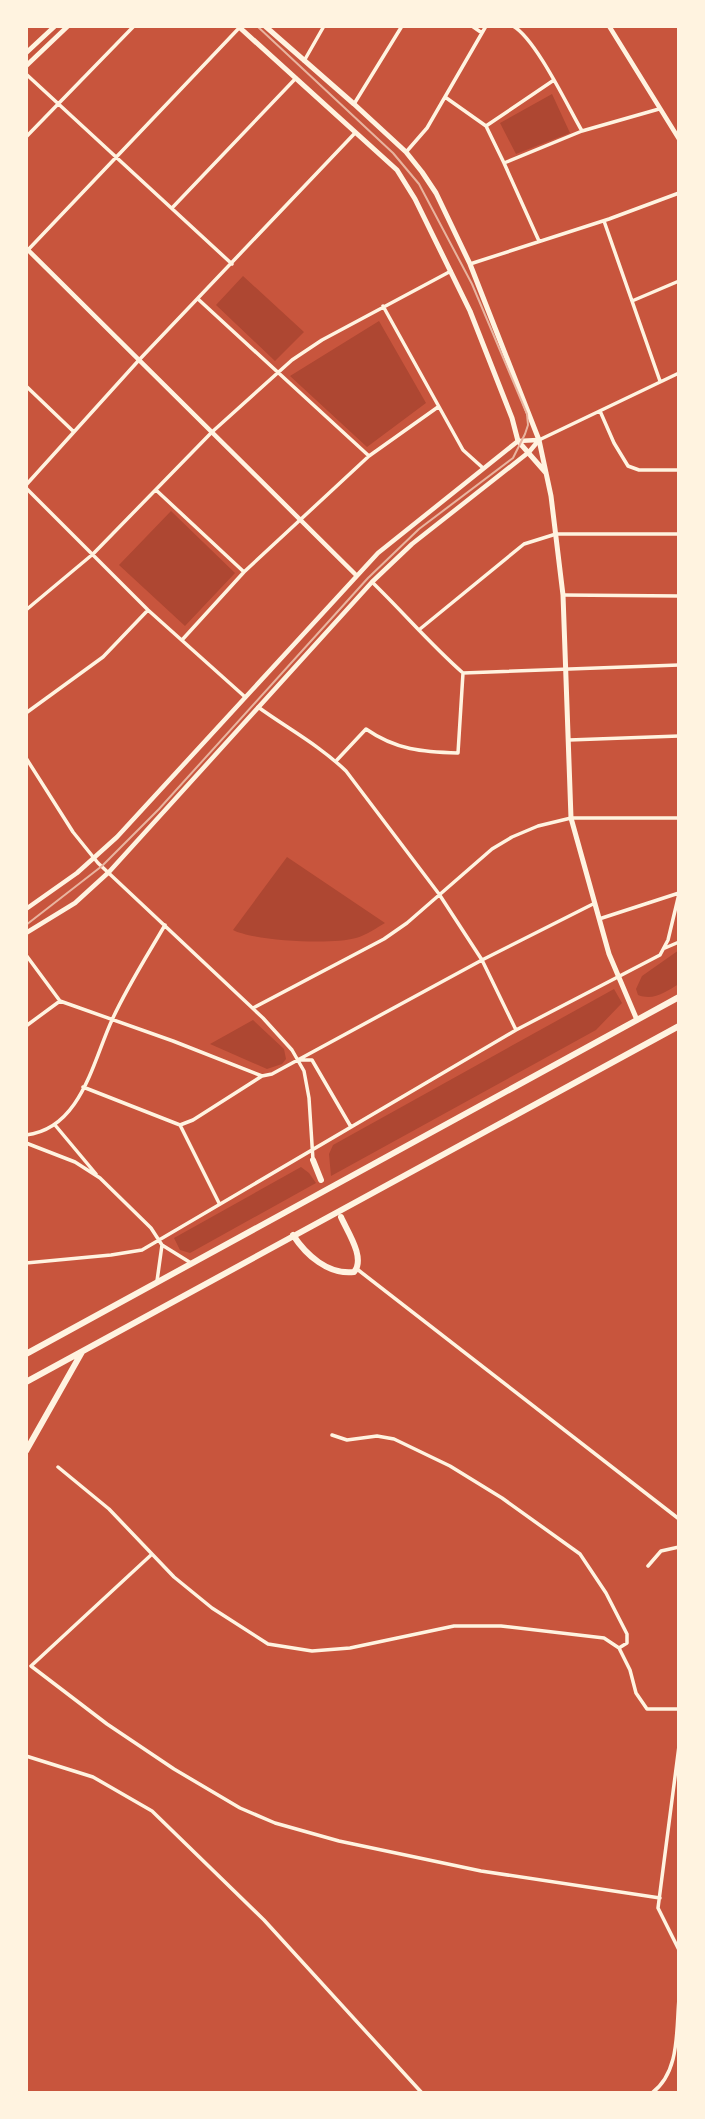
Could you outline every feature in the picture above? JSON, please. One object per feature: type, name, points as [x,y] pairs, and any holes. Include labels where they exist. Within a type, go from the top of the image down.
[{"type":"highway","points":[[26,1354],[679,997]]},
{"type":"highway","points":[[26,1382],[679,1026]]},
{"type":"highway","points":[[313,1160],[321,1180]]},
{"type":"highway","points":[[293,1235],[304,1250],[318,1262],[347,1273],[357,1269],[358,1254],[341,1217]]},
{"type":"highway","points":[[26,1451],[82,1351]]},
{"type":"main road","points":[[265,26],[406,152],[436,193],[470,264],[539,440],[548,476],[563,595],[571,818],[599,919],[618,977],[637,1020]]},
{"type":"main road","points":[[239,27],[397,170],[415,200],[470,311],[512,418],[518,442],[548,476]]},
{"type":"street","points":[[26,53],[55,26]]},
{"type":"street","points":[[26,66],[68,26]]},
{"type":"street","points":[[26,137],[134,26]]},
{"type":"street","points":[[304,61],[324,26]]},
{"type":"street","points":[[354,104],[402,26]]},
{"type":"street","points":[[472,26],[482,33]]},
{"type":"street","points":[[406,152],[427,128],[486,26]]},
{"type":"street","points":[[513,26],[527,39],[554,80],[582,131]]},
{"type":"street","points":[[609,26],[679,139]]},
{"type":"street","points":[[239,27],[27,250],[356,576]]},
{"type":"street","points":[[26,74],[232,264]]},
{"type":"street","points":[[172,209],[296,78]]},
{"type":"street","points":[[486,126],[554,80]]},
{"type":"street","points":[[445,97],[486,126],[540,242]]},
{"type":"street","points":[[504,163],[582,131],[659,109]]},
{"type":"street","points":[[244,696],[148,610],[26,486],[139,360],[356,131]]},
{"type":"street","points":[[470,264],[679,193]]},
{"type":"street","points":[[604,220],[660,381]]},
{"type":"street","points":[[26,610],[93,554],[212,432],[277,373],[322,340],[451,271]]},
{"type":"street","points":[[632,301],[679,281]]},
{"type":"street","points":[[198,299],[369,456]]},
{"type":"street","points":[[383,306],[463,450],[483,468]]},
{"type":"street","points":[[26,909],[95,859],[356,576],[422,516],[518,442],[539,440],[679,373]]},
{"type":"street","points":[[26,386],[74,432]]},
{"type":"street","points":[[182,640],[244,572],[369,456],[438,407]]},
{"type":"street","points":[[600,411],[628,466],[639,470],[679,470]]},
{"type":"street","points":[[26,933],[75,903],[108,872],[372,582],[412,544],[529,452],[539,440]]},
{"type":"street","points":[[156,490],[244,572]]},
{"type":"street","points":[[420,629],[524,544],[556,534],[679,534]]},
{"type":"street","points":[[372,582],[463,673],[679,665]]},
{"type":"street","points":[[563,595],[679,596]]},
{"type":"street","points":[[26,713],[103,657],[148,610]]},
{"type":"street","points":[[336,761],[366,729],[400,747],[458,753],[463,673]]},
{"type":"street","points":[[257,707],[327,753],[346,771],[439,894],[481,960],[516,1030]]},
{"type":"street","points":[[569,740],[679,736]]},
{"type":"street","points":[[26,758],[73,832],[95,859],[253,1008],[298,1060],[304,1071],[307,1089],[313,1160]]},
{"type":"street","points":[[253,1008],[384,939],[407,923],[492,849],[512,837],[538,826],[571,818],[679,818]]},
{"type":"street","points":[[599,919],[679,894]]},
{"type":"street","points":[[26,1263],[142,1250],[516,1030],[660,955],[665,948],[679,894]]},
{"type":"street","points":[[180,1125],[193,1120],[262,1076],[272,1074],[481,960],[595,903]]},
{"type":"street","points":[[26,1135],[55,1125],[78,1098],[112,1018],[165,925]]},
{"type":"street","points":[[665,948],[679,942]]},
{"type":"street","points":[[26,955],[60,1001],[112,1018],[262,1076]]},
{"type":"street","points":[[26,1026],[60,1001]]},
{"type":"street","points":[[298,1060],[312,1060],[351,1127]]},
{"type":"street","points":[[83,1087],[180,1125],[219,1203]]},
{"type":"street","points":[[55,1125],[100,1178],[139,1215],[162,1245],[192,1264]]},
{"type":"street","points":[[26,1143],[75,1163],[100,1178]]},
{"type":"street","points":[[157,1283],[162,1245]]},
{"type":"street","points":[[357,1269],[679,1519]]},
{"type":"street","points":[[332,1434],[347,1440],[377,1436],[394,1439],[439,1461],[502,1498],[580,1554],[606,1593],[627,1634],[627,1643],[619,1648]]},
{"type":"street","points":[[58,1467],[109,1509],[152,1555],[212,1608],[268,1644],[312,1651],[350,1648],[454,1626],[501,1626],[604,1638],[619,1648],[630,1670],[636,1693],[647,1709],[679,1709]]},
{"type":"street","points":[[649,1566],[661,1551],[679,1547]]},
{"type":"street","points":[[152,1555],[31,1666],[107,1724],[174,1769],[240,1808],[299,1830],[481,1871],[660,1898]]},
{"type":"street","points":[[679,1746],[659,1908],[679,1950]]},
{"type":"street","points":[[26,1756],[93,1777],[152,1811],[264,1920],[422,2093]]},
{"type":"street","points":[[652,2093],[667,2077],[672,2064],[679,2000]]},
{"type":"street","points":[[672,2064],[679,2069]]},
{"type":"shaded area","points":[[552,94],[570,133],[516,154],[500,123]]},
{"type":"shaded area","points":[[243,276],[304,332],[275,361],[216,305]]},
{"type":"shaded area","points":[[379,321],[426,403],[367,447],[290,376]]},
{"type":"shaded area","points":[[171,511],[235,573],[185,626],[119,565]]},
{"type":"shaded area","points":[[287,857],[385,923],[360,937],[330,941],[275,939],[233,930]]},
{"type":"shaded area","points":[[679,950],[679,984],[654,996],[638,995],[636,989],[642,976]]},
{"type":"shaded area","points":[[614,989],[622,1003],[596,1030],[331,1176],[329,1154],[333,1145]]},
{"type":"shaded area","points":[[253,1020],[284,1049],[286,1059],[282,1064],[267,1069],[210,1044]]},
{"type":"shaded area","points":[[301,1167],[316,1183],[190,1253],[180,1250],[174,1238]]},
{"type":"tram line","points":[[26,925],[102,866],[159,809],[368,578],[419,529],[513,458],[528,425],[527,414],[472,284],[419,184],[393,153],[257,26]]}]
